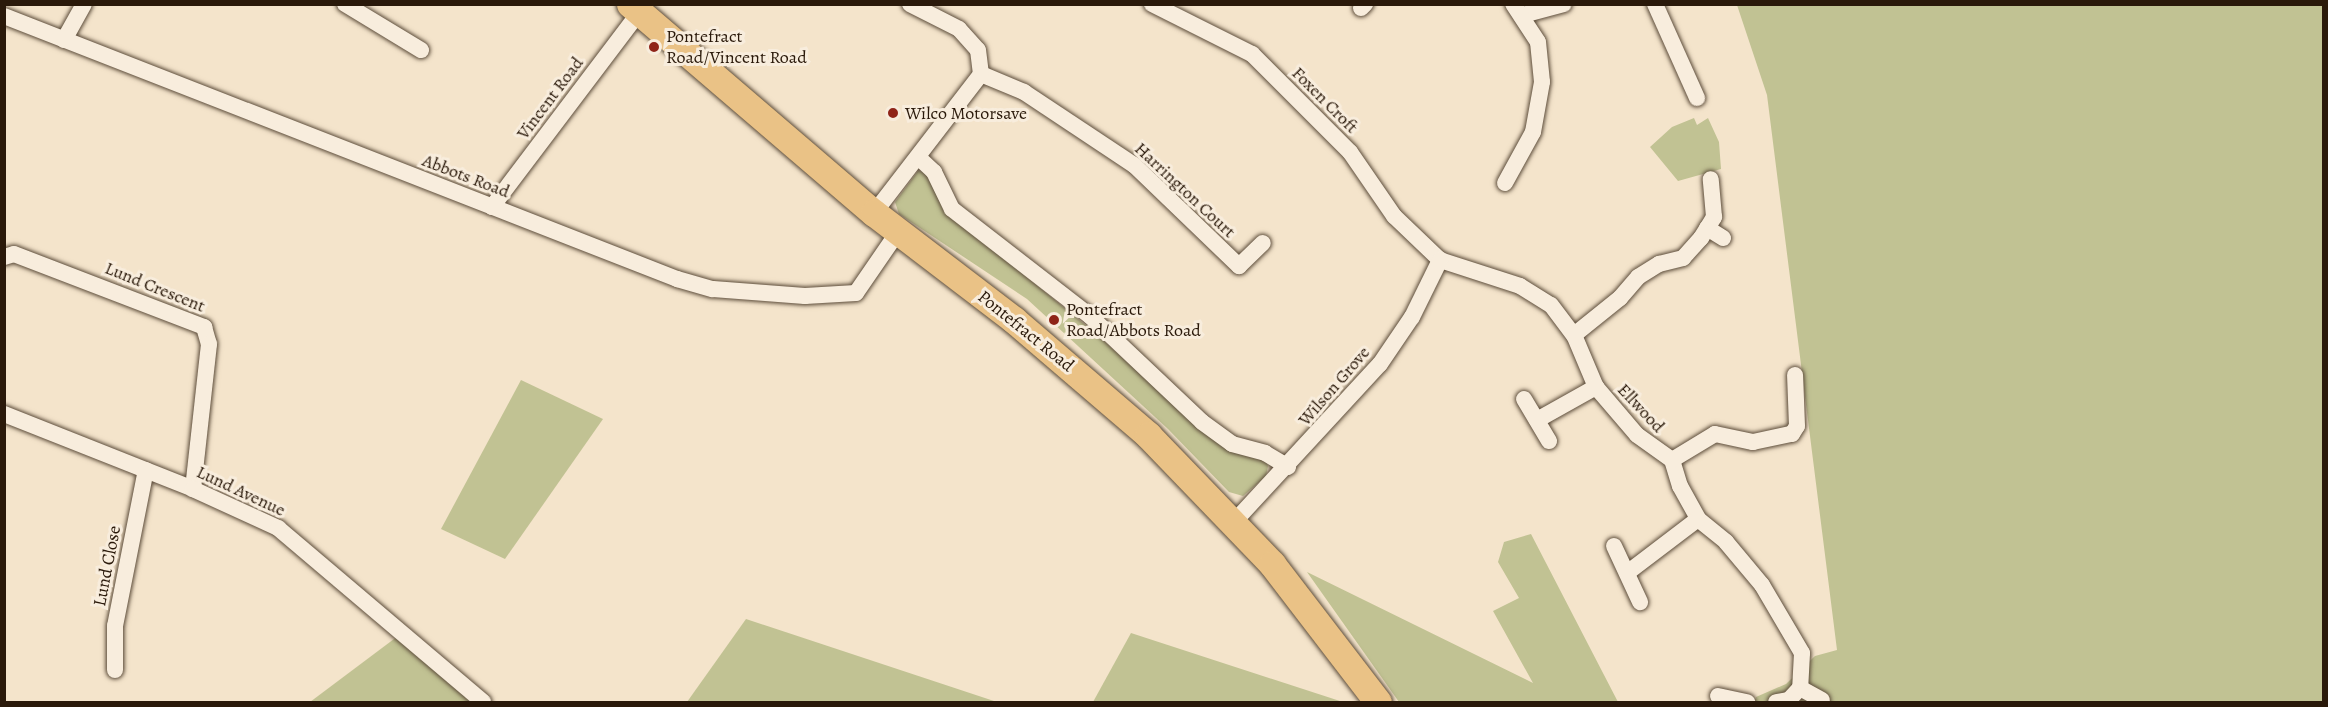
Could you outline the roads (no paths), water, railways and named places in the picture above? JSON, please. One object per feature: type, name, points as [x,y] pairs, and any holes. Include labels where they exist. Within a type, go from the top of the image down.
[{"type":"highway","name":"Pontefract Road","points":[[638,7],[874,213],[1103,394],[1234,522],[1303,601],[1378,702]]},
{"type":"street","points":[[64,40],[84,4]]},
{"type":"street","points":[[345,4],[421,50]]},
{"type":"street","points":[[874,213],[981,74],[978,50],[959,29],[910,4]]},
{"type":"street","name":"Foxen Croft","points":[[1152,4],[1252,54],[1350,152],[1394,216],[1440,260]]},
{"type":"street","points":[[1506,183],[1533,132],[1542,82],[1538,42],[1518,10],[1564,4]]},
{"type":"street","points":[[1655,4],[1697,98]]},
{"type":"street","name":"Vincent Road","points":[[492,207],[638,7]]},
{"type":"street","name":"Abbots Road","points":[[4,16],[677,279],[749,294],[856,293],[898,232]]},
{"type":"street","name":"Harrington Court","points":[[981,74],[1024,92],[1134,165],[1239,266],[1263,243]]},
{"type":"street","points":[[918,157],[934,172],[952,209],[1090,316],[1202,422],[1232,444],[1265,453],[1288,467]]},
{"type":"street","points":[[1574,334],[1620,298],[1638,277],[1659,264],[1683,258],[1714,217],[1711,179]]},
{"type":"street","points":[[1707,228],[1723,238]]},
{"type":"street","name":"Lund Crescent","points":[[4,257],[14,254],[204,327],[209,344],[193,489]]},
{"type":"street","name":"Ellwood","points":[[1440,260],[1520,286],[1551,305],[1574,334],[1596,387],[1637,435],[1672,460]]},
{"type":"street","name":"Wilson Grove","points":[[1234,522],[1288,467],[1380,364],[1412,317],[1440,260]]},
{"type":"street","points":[[1776,702],[1789,700],[1800,688],[1802,653],[1762,585],[1726,542],[1698,519],[1680,486],[1672,460],[1715,434],[1753,442],[1792,434],[1797,426],[1795,375]]},
{"type":"street","points":[[1538,420],[1596,387]]},
{"type":"street","points":[[1524,399],[1549,441]]},
{"type":"street","name":"Lund Avenue","points":[[5,415],[193,489],[278,528],[483,702]]},
{"type":"street","name":"Lund Close","points":[[115,670],[115,626],[146,470]]},
{"type":"street","points":[[1627,573],[1698,519]]},
{"type":"street","points":[[1614,546],[1640,602]]},
{"type":"street","points":[[1800,688],[1822,700]]},
{"type":"street","points":[[1718,696],[1747,702]]},
{"type":"place","name":"Pontefract Road/Vincent Road","points":[[654,47]]},
{"type":"place","name":"Wilco Motorsave","points":[[893,113]]},
{"type":"place","name":"Pontefract Road/Abbots Road","points":[[1054,320]]}]
